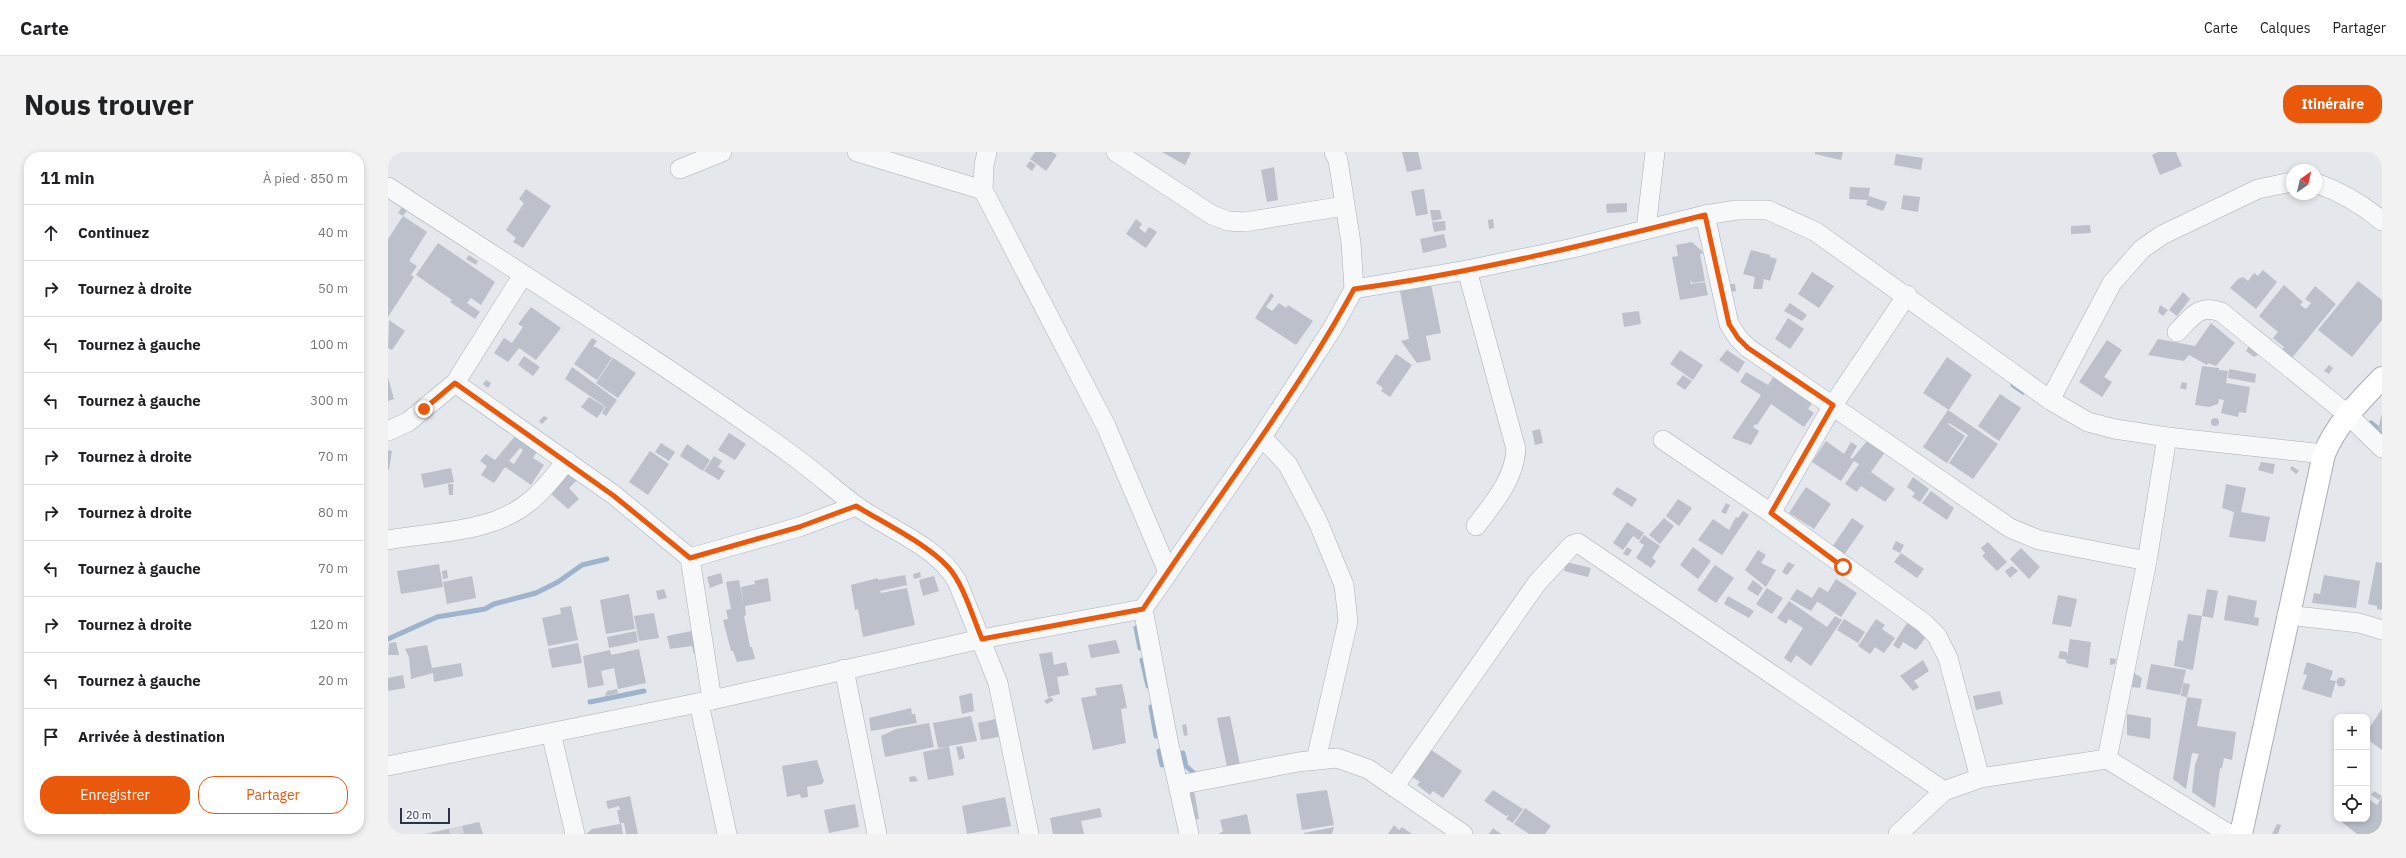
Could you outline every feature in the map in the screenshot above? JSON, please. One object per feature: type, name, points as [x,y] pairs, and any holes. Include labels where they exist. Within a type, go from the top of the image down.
[{"type":"main road","points":[[2241,834],[2287,615],[2324,454],[2332,434],[2347,414],[2382,378]]},
{"type":"street","points":[[680,169],[722,152]]},
{"type":"street","points":[[857,152],[983,190]]},
{"type":"street","points":[[987,152],[984,165],[983,190],[1106,426],[1168,572]]},
{"type":"street","points":[[1116,152],[1212,215],[1228,221],[1245,222],[1344,206]]},
{"type":"street","points":[[1189,834],[1180,785],[1168,740],[1143,609],[1262,437],[1332,329],[1354,289],[1351,243],[1338,160],[1334,152]]},
{"type":"street","points":[[1646,229],[1655,152]]},
{"type":"street","points":[[2050,400],[2112,283],[2142,249],[2162,235],[2258,189],[2286,183]]},
{"type":"street","points":[[2322,185],[2335,190],[2365,207],[2382,221]]},
{"type":"street","points":[[388,187],[524,275],[793,456],[856,506],[933,554],[949,568],[958,582],[982,639],[998,683],[1029,834]]},
{"type":"street","points":[[1354,289],[1467,270],[1705,215],[1738,210],[1768,210],[1816,232],[1907,295],[2050,400],[2088,422],[2115,429],[2167,437],[2324,454]]},
{"type":"street","points":[[1705,215],[1729,324],[1738,338],[1748,348],[2010,528],[2039,540],[2147,560]]},
{"type":"street","points":[[1467,270],[1516,449],[1515,464],[1508,482],[1476,526]]},
{"type":"street","points":[[388,431],[408,422],[455,383],[524,275]]},
{"type":"street","points":[[1771,513],[1833,405],[1907,295]]},
{"type":"street","points":[[2177,332],[2200,310],[2209,308],[2220,312],[2347,414],[2382,448]]},
{"type":"street","points":[[455,383],[614,496],[690,558],[706,701],[727,834]]},
{"type":"street","points":[[1262,437],[1288,466],[1318,522],[1344,585],[1348,621],[1316,760]]},
{"type":"street","points":[[2107,759],[2147,560],[2167,437]]},
{"type":"street","points":[[1663,440],[1771,513],[1924,623],[1937,636],[1948,658],[1980,778]]},
{"type":"street","points":[[388,540],[451,532],[503,518],[531,501],[566,461]]},
{"type":"street","points":[[690,558],[799,527],[856,506]]},
{"type":"street","points":[[1394,787],[1537,583],[1572,545],[1578,543],[1944,791]]},
{"type":"street","points":[[388,766],[706,701],[982,639],[1143,609]]},
{"type":"street","points":[[2287,615],[2359,623],[2382,630]]},
{"type":"street","points":[[844,669],[877,834]]},
{"type":"street","points":[[550,733],[574,834]]},
{"type":"street","points":[[1180,785],[1316,760],[1337,758],[1355,763],[1394,787],[1463,834]]},
{"type":"street","points":[[1898,834],[1944,791],[1980,778],[2107,759],[2229,834]]},
{"type":"shaded area","points":[[479,822],[483,834],[423,834]]},
{"type":"building","points":[[1035,152],[1052,152],[1057,155],[1046,171],[1030,159]]},
{"type":"building","points":[[1162,152],[1189,152],[1191,153],[1185,165]]},
{"type":"building","points":[[1402,152],[1418,152],[1422,169],[1407,172]]},
{"type":"building","points":[[1815,152],[1843,152],[1841,160],[1815,154]]},
{"type":"building","points":[[2158,152],[2176,152],[2182,166],[2160,175],[2152,155]]},
{"type":"building","points":[[1896,154],[1923,158],[1921,170],[1894,165]]},
{"type":"building","points":[[1030,161],[1036,165],[1032,171],[1026,166]]},
{"type":"building","points":[[1274,167],[1278,200],[1267,202],[1261,170]]},
{"type":"building","points":[[1850,187],[1870,188],[1868,200],[1849,199]]},
{"type":"building","points":[[526,189],[551,206],[523,248],[513,242],[516,238],[506,230],[524,203],[519,199]]},
{"type":"building","points":[[1424,189],[1428,214],[1416,216],[1411,191]]},
{"type":"building","points":[[1903,195],[1920,197],[1918,212],[1901,209]]},
{"type":"building","points":[[1869,196],[1887,202],[1883,211],[1866,205]]},
{"type":"building","points":[[1627,203],[1627,212],[1607,213],[1606,204]]},
{"type":"building","points":[[402,207],[407,210],[403,216],[398,213]]},
{"type":"building","points":[[1430,210],[1440,210],[1442,219],[1432,221]]},
{"type":"building","points":[[403,216],[427,232],[409,261],[417,266],[411,275],[414,277],[388,317],[388,239]]},
{"type":"building","points":[[1136,219],[1142,224],[1139,228],[1145,233],[1149,227],[1157,232],[1146,248],[1126,234]]},
{"type":"building","points":[[1493,219],[1494,228],[1489,229],[1488,220]]},
{"type":"building","points":[[1445,221],[1446,230],[1434,232],[1432,222]]},
{"type":"building","points":[[2090,225],[2091,233],[2071,234],[2071,226]]},
{"type":"building","points":[[1444,234],[1447,247],[1423,253],[1420,239]]},
{"type":"building","points":[[1692,242],[1703,253],[1700,254],[1705,281],[1693,283],[1690,280],[1691,284],[1705,282],[1708,295],[1680,300],[1672,257],[1678,256],[1676,245]]},
{"type":"building","points":[[438,243],[495,282],[481,305],[471,298],[467,303],[480,312],[475,319],[450,302],[452,300],[416,275]]},
{"type":"building","points":[[1751,250],[1770,255],[1770,257],[1777,259],[1770,281],[1764,279],[1762,289],[1753,289],[1755,277],[1743,274]]},
{"type":"building","points":[[469,255],[478,261],[476,265],[466,259]]},
{"type":"building","points":[[2263,270],[2277,282],[2256,309],[2230,288],[2238,279],[2243,277],[2248,281],[2254,273],[2258,276]]},
{"type":"building","points":[[1812,272],[1834,286],[1819,308],[1798,294]]},
{"type":"building","points":[[2358,281],[2382,300],[2382,320],[2352,357],[2318,330]]},
{"type":"building","points":[[1431,284],[1441,333],[1426,336],[1431,360],[1417,363],[1401,341],[1409,339],[1400,291]]},
{"type":"building","points":[[1730,284],[1735,284],[1736,291],[1731,292]]},
{"type":"building","points":[[2284,285],[2303,302],[2300,305],[2306,309],[2311,303],[2305,299],[2315,286],[2336,304],[2291,359],[2281,351],[2284,347],[2273,338],[2278,332],[2259,316]]},
{"type":"building","points":[[2183,292],[2190,299],[2177,316],[2169,310]]},
{"type":"building","points":[[1271,293],[1274,296],[1266,307],[1272,311],[1279,303],[1286,308],[1288,305],[1313,321],[1296,345],[1255,318]]},
{"type":"building","points":[[1790,303],[1807,315],[1802,321],[1784,311]]},
{"type":"building","points":[[2160,305],[2168,310],[2163,316],[2158,312]]},
{"type":"building","points":[[531,307],[561,328],[536,360],[519,348],[508,362],[494,353],[504,338],[512,343],[523,327],[518,324]]},
{"type":"building","points":[[1639,311],[1641,324],[1624,327],[1622,313]]},
{"type":"building","points":[[1788,318],[1804,329],[1790,349],[1775,339]]},
{"type":"building","points":[[389,320],[405,331],[392,350],[388,348]]},
{"type":"building","points":[[2211,323],[2235,343],[2216,366],[2208,363],[2207,365],[2189,355],[2184,361],[2148,355],[2158,339],[2195,346]]},
{"type":"building","points":[[592,338],[597,341],[593,347],[596,347],[612,358],[597,380],[574,364]]},
{"type":"building","points":[[2107,340],[2122,350],[2104,377],[2112,382],[2102,397],[2079,382]]},
{"type":"building","points":[[2249,346],[2260,354],[2254,357],[2246,351]]},
{"type":"building","points":[[1680,350],[1703,365],[1693,380],[1670,364]]},
{"type":"building","points":[[1727,350],[1745,362],[1738,373],[1719,360]]},
{"type":"building","points":[[1396,354],[1412,365],[1390,397],[1381,391],[1383,388],[1376,383]]},
{"type":"building","points":[[524,356],[540,367],[533,376],[518,365]]},
{"type":"building","points":[[1947,357],[1972,375],[1949,410],[1923,393]]},
{"type":"building","points":[[613,358],[636,373],[618,398],[596,383]]},
{"type":"building","points":[[2329,365],[2333,368],[2329,374],[2324,371]]},
{"type":"building","points":[[2202,366],[2219,368],[2219,370],[2228,371],[2226,383],[2250,387],[2246,413],[2239,412],[2238,417],[2221,413],[2224,400],[2219,399],[2218,404],[2209,407],[2195,405]]},
{"type":"building","points":[[572,367],[617,400],[606,416],[602,413],[606,407],[565,379]]},
{"type":"building","points":[[2229,369],[2256,374],[2255,383],[2228,378]]},
{"type":"building","points":[[1746,372],[1768,385],[1774,376],[1812,403],[1808,409],[1814,413],[1804,427],[1771,404],[1757,425],[1755,424],[1753,427],[1759,431],[1751,445],[1732,438],[1761,395],[1740,382]]},
{"type":"building","points":[[1683,375],[1692,381],[1685,390],[1676,384]]},
{"type":"building","points":[[388,377],[394,399],[388,401]]},
{"type":"building","points":[[486,380],[491,383],[488,388],[483,384]]},
{"type":"building","points":[[2182,382],[2187,383],[2186,390],[2180,388]]},
{"type":"building","points":[[2000,394],[2021,408],[1999,441],[1978,426]]},
{"type":"building","points":[[589,397],[605,407],[597,418],[581,407]]},
{"type":"building","points":[[1948,410],[1998,444],[1973,479],[1949,463],[1968,435],[1949,423],[1948,424],[1965,436],[1947,463],[1923,447]]},
{"type":"building","points":[[2382,414],[2382,432],[2378,429]]},
{"type":"building","points":[[544,416],[548,418],[542,424],[539,421]]},
{"type":"building","points":[[2215,418],[2218,419],[2218,425],[2215,426],[2212,425],[2211,422],[2212,419]]},
{"type":"building","points":[[1540,429],[1543,443],[1535,445],[1532,431]]},
{"type":"building","points":[[729,433],[746,444],[735,460],[718,450]]},
{"type":"building","points":[[516,435],[538,450],[533,458],[544,465],[531,485],[505,467],[494,483],[481,475],[487,466],[480,461],[486,454],[495,460]],"holes":[[[520,448],[523,450],[514,464],[509,461]]]},
{"type":"building","points":[[1868,440],[1885,452],[1871,472],[1895,489],[1885,502],[1861,486],[1857,492],[1845,484],[1859,464],[1854,461],[1841,481],[1812,462],[1826,441],[1844,454],[1851,442],[1857,446],[1850,458],[1852,459]]},
{"type":"building","points":[[661,443],[675,452],[669,461],[655,452]]},
{"type":"building","points":[[687,444],[710,460],[703,471],[680,456]]},
{"type":"building","points":[[388,450],[392,451],[389,470],[388,470]]},
{"type":"building","points":[[650,451],[669,464],[648,495],[629,482]]},
{"type":"building","points":[[714,456],[722,461],[718,467],[725,471],[719,480],[704,471]]},
{"type":"building","points":[[2261,462],[2275,464],[2273,474],[2258,470]]},
{"type":"building","points":[[2292,466],[2299,471],[2296,474],[2290,469]]},
{"type":"building","points":[[451,468],[454,482],[424,488],[421,474]]},
{"type":"building","points":[[573,473],[580,477],[569,488],[579,499],[568,509],[550,493],[558,478]]},
{"type":"building","points":[[1913,477],[1929,489],[1920,502],[1912,497],[1915,493],[1907,487]]},
{"type":"building","points":[[448,484],[453,484],[453,495],[449,495]]},
{"type":"building","points":[[2226,484],[2246,488],[2241,512],[2270,517],[2265,542],[2229,537],[2234,512],[2222,508]]},
{"type":"building","points":[[1617,487],[1637,499],[1632,507],[1612,494]]},
{"type":"building","points":[[1806,487],[1831,504],[1814,529],[1789,513]]},
{"type":"building","points":[[1931,491],[1954,508],[1947,520],[1922,503]]},
{"type":"building","points":[[1678,499],[1692,508],[1679,526],[1666,516]]},
{"type":"building","points":[[1726,503],[1730,505],[1726,514],[1721,512]]},
{"type":"building","points":[[1743,511],[1749,515],[1722,555],[1698,540],[1713,519],[1729,530],[1736,517],[1738,518]]},
{"type":"building","points":[[1664,518],[1674,526],[1660,544],[1649,535]]},
{"type":"building","points":[[1852,518],[1864,526],[1844,555],[1832,547]]},
{"type":"building","points":[[1627,522],[1644,533],[1639,540],[1633,536],[1623,550],[1613,543]]},
{"type":"building","points":[[1644,535],[1660,546],[1652,558],[1656,561],[1651,568],[1636,558],[1644,545],[1639,542]]},
{"type":"building","points":[[1896,541],[1904,545],[1900,553],[1892,549]]},
{"type":"building","points":[[1988,542],[2007,562],[1997,571],[1982,556],[1985,553],[1981,548]]},
{"type":"building","points":[[1627,547],[1632,550],[1628,556],[1623,554]]},
{"type":"building","points":[[1693,547],[1711,561],[1698,579],[1680,565]]},
{"type":"building","points":[[2021,548],[2040,567],[2029,579],[2010,559]]},
{"type":"building","points":[[1758,550],[1766,555],[1761,563],[1776,570],[1766,587],[1745,570]]},
{"type":"building","points":[[1901,553],[1924,569],[1917,578],[1894,562]]},
{"type":"building","points":[[1566,562],[1591,568],[1588,577],[1564,571]]},
{"type":"building","points":[[1788,562],[1795,565],[1787,575],[1782,572]]},
{"type":"building","points":[[2376,562],[2382,563],[2382,610],[2377,609],[2377,606],[2368,604]]},
{"type":"building","points":[[439,564],[443,587],[401,594],[397,571]]},
{"type":"building","points":[[1715,565],[1734,578],[1716,603],[1697,590]]},
{"type":"building","points":[[2012,566],[2018,571],[2010,578],[2005,571]]},
{"type":"building","points":[[447,570],[448,578],[443,579],[442,571]]},
{"type":"building","points":[[920,572],[921,577],[914,579],[913,574]]},
{"type":"building","points":[[721,573],[723,583],[710,588],[707,577]]},
{"type":"building","points":[[905,575],[907,585],[880,591],[881,593],[907,588],[915,625],[863,637],[858,609],[855,610],[851,585],[878,578],[878,580]]},
{"type":"building","points":[[2324,575],[2360,581],[2356,608],[2312,603],[2314,593],[2320,594]]},
{"type":"building","points":[[472,576],[476,598],[447,604],[443,582]]},
{"type":"building","points":[[934,576],[939,591],[923,596],[919,580]]},
{"type":"building","points":[[768,578],[771,601],[745,606],[746,615],[744,616],[750,647],[752,647],[755,659],[737,662],[733,651],[731,651],[723,620],[728,619],[726,610],[731,609],[726,582],[739,580],[744,606],[741,587],[755,584],[754,581]]},
{"type":"building","points":[[1836,579],[1857,593],[1841,617],[1820,603],[1817,602],[1811,611],[1790,599],[1797,589],[1812,598],[1819,587],[1828,592]]},
{"type":"building","points":[[1753,580],[1763,588],[1758,596],[1747,589]]},
{"type":"building","points":[[1767,588],[1783,598],[1772,614],[1756,604]]},
{"type":"building","points":[[664,589],[667,598],[658,600],[656,591]]},
{"type":"building","points":[[2207,589],[2218,591],[2213,618],[2202,616]]},
{"type":"building","points":[[629,594],[635,629],[606,634],[600,600]]},
{"type":"building","points":[[2058,595],[2077,599],[2071,627],[2052,624]]},
{"type":"building","points":[[2228,595],[2257,601],[2254,617],[2259,618],[2258,626],[2224,620]]},
{"type":"building","points":[[1728,596],[1754,611],[1749,618],[1724,604]]},
{"type":"building","points":[[1789,601],[1827,627],[1835,616],[1842,620],[1811,666],[1796,655],[1791,663],[1784,658],[1803,628],[1789,619],[1786,624],[1777,618]]},
{"type":"building","points":[[571,606],[578,640],[548,646],[542,618],[561,614],[560,608]]},
{"type":"building","points":[[654,613],[659,638],[639,641],[634,616]]},
{"type":"building","points":[[2188,614],[2202,616],[2193,670],[2174,666],[2178,640],[2183,641]]},
{"type":"building","points":[[1844,619],[1865,632],[1858,643],[1837,630]]},
{"type":"building","points":[[1876,619],[1885,625],[1882,629],[1895,638],[1884,653],[1875,647],[1870,654],[1858,646]]},
{"type":"building","points":[[1907,623],[1927,636],[1916,650],[1903,642],[1899,649],[1893,645]]},
{"type":"building","points":[[696,630],[701,652],[694,654],[692,646],[670,649],[667,636]]},
{"type":"building","points":[[636,631],[638,642],[609,648],[607,637]]},
{"type":"building","points":[[2070,639],[2091,642],[2088,668],[2066,663]]},
{"type":"building","points":[[1116,640],[1120,653],[1091,658],[1088,645]]},
{"type":"building","points":[[396,642],[399,655],[388,655],[389,643]]},
{"type":"building","points":[[578,643],[582,663],[552,668],[548,649]]},
{"type":"building","points":[[427,645],[432,668],[461,663],[463,676],[434,682],[433,673],[411,679],[409,657],[405,649]]},
{"type":"building","points":[[639,649],[646,683],[618,689],[614,668],[601,671],[604,685],[588,688],[583,656],[610,650],[611,655]]},
{"type":"building","points":[[2060,651],[2067,652],[2067,660],[2058,658]]},
{"type":"building","points":[[1052,652],[1054,665],[1066,662],[1069,675],[1057,677],[1060,694],[1048,697],[1039,654]]},
{"type":"building","points":[[2110,658],[2116,659],[2115,664],[2110,665]]},
{"type":"building","points":[[1923,660],[1929,671],[1914,681],[1919,687],[1913,691],[1900,676]]},
{"type":"building","points":[[2307,662],[2333,671],[2330,680],[2336,681],[2331,698],[2302,689],[2307,675],[2303,674]]},
{"type":"building","points":[[2151,664],[2186,670],[2180,695],[2146,689]]},
{"type":"building","points":[[2134,673],[2142,678],[2140,688],[2132,687]]},
{"type":"building","points":[[403,675],[405,688],[388,691],[388,678]]},
{"type":"building","points":[[2339,678],[2343,678],[2345,682],[2343,686],[2339,686],[2337,684],[2337,680]]},
{"type":"building","points":[[2183,683],[2190,684],[2187,697],[2181,696]]},
{"type":"building","points":[[1122,684],[1127,708],[1121,709],[1126,743],[1093,750],[1081,698],[1097,695],[1095,688]]},
{"type":"building","points":[[617,689],[618,693],[605,696],[607,691]]},
{"type":"building","points":[[2000,691],[2003,704],[1976,710],[1973,696]]},
{"type":"building","points":[[972,693],[974,711],[962,714],[959,696]]},
{"type":"building","points":[[1050,697],[1054,700],[1047,704],[1044,701]]},
{"type":"building","points":[[2187,697],[2202,699],[2197,726],[2236,732],[2232,760],[2224,758],[2222,768],[2220,768],[2215,808],[2192,792],[2195,765],[2199,754],[2192,753],[2186,789],[2173,779]]},
{"type":"building","points":[[911,708],[912,714],[915,714],[917,723],[871,731],[869,718]]},
{"type":"building","points":[[2382,709],[2382,750],[2370,741],[2370,727]]},
{"type":"building","points":[[2127,714],[2151,718],[2150,739],[2127,735]]},
{"type":"building","points":[[971,716],[977,741],[949,746],[954,775],[928,780],[923,752],[947,747],[938,748],[933,723]]},
{"type":"building","points":[[1230,716],[1240,765],[1227,767],[1217,718]]},
{"type":"building","points":[[995,719],[999,737],[981,740],[978,723]]},
{"type":"building","points":[[929,723],[934,747],[885,757],[881,736],[896,729]]},
{"type":"building","points":[[1186,724],[1188,735],[1184,736],[1182,725]]},
{"type":"building","points":[[962,746],[965,758],[959,760],[956,747]]},
{"type":"building","points":[[1430,749],[1462,771],[1443,798],[1433,791],[1430,795],[1417,785],[1420,782],[1411,776]]},
{"type":"building","points":[[817,760],[824,781],[822,784],[807,787],[808,797],[801,798],[800,794],[787,797],[782,766]]},
{"type":"building","points":[[915,776],[918,781],[910,782],[909,777]]},
{"type":"building","points":[[1194,790],[1199,819],[1193,820],[1188,791]]},
{"type":"building","points":[[1327,790],[1334,825],[1302,830],[1296,794]]},
{"type":"building","points":[[1493,790],[1523,809],[1513,823],[1506,819],[1509,815],[1506,816],[1484,801]]},
{"type":"building","points":[[2374,791],[2382,796],[2379,800],[2371,795]]},
{"type":"building","points":[[630,796],[638,834],[626,834],[624,823],[621,823],[623,834],[586,834],[592,829],[620,824],[617,810],[620,810],[619,806],[608,809],[606,801]]},
{"type":"building","points":[[1005,797],[1011,826],[967,834],[962,806]]},
{"type":"building","points":[[2382,797],[2382,834],[2357,834],[2342,822],[2370,822],[2370,800],[2377,805]]},
{"type":"building","points":[[855,804],[859,827],[829,833],[824,810]]},
{"type":"building","points":[[1100,808],[1102,817],[1081,821],[1084,834],[1053,834],[1050,818]]},
{"type":"building","points":[[1525,808],[1551,826],[1545,834],[1529,834],[1514,824]]},
{"type":"building","points":[[1247,814],[1251,834],[1219,834],[1223,831],[1220,820]]},
{"type":"building","points":[[479,822],[483,834],[461,834],[464,833],[462,826]]},
{"type":"building","points":[[2277,824],[2281,825],[2278,834],[2272,834]]},
{"type":"building","points":[[1394,825],[1399,830],[1402,827],[1412,834],[1388,834]]},
{"type":"building","points":[[1334,827],[1332,834],[1304,834],[1304,833]]},
{"type":"building","points":[[1493,828],[1501,834],[1489,834]]},
{"type":"building","points":[[449,829],[450,834],[431,834],[431,833]]},
{"type":"waterway","points":[[2013,385],[2023,392]]},
{"type":"waterway","points":[[2371,423],[2382,432]]},
{"type":"waterway","points":[[388,639],[437,617],[485,609],[494,604],[536,593],[558,582],[582,565],[607,559]]},
{"type":"waterway","points":[[1136,628],[1140,648]]},
{"type":"waterway","points":[[1142,660],[1148,686]]},
{"type":"waterway","points":[[590,702],[644,691]]},
{"type":"waterway","points":[[1151,707],[1156,736]]},
{"type":"waterway","points":[[1159,751],[1162,765]]},
{"type":"waterway","points":[[1183,753],[1186,766],[1197,776]]},
{"type":"route","points":[[424,409],[455,383],[614,496],[690,558],[799,527],[856,506],[933,554],[949,568],[958,582],[982,639],[1143,609],[1262,437],[1332,329],[1354,289],[1386,285],[1467,270],[1573,248],[1705,215],[1729,324],[1738,338],[1748,348],[1833,405],[1771,513],[1843,567]]}]
